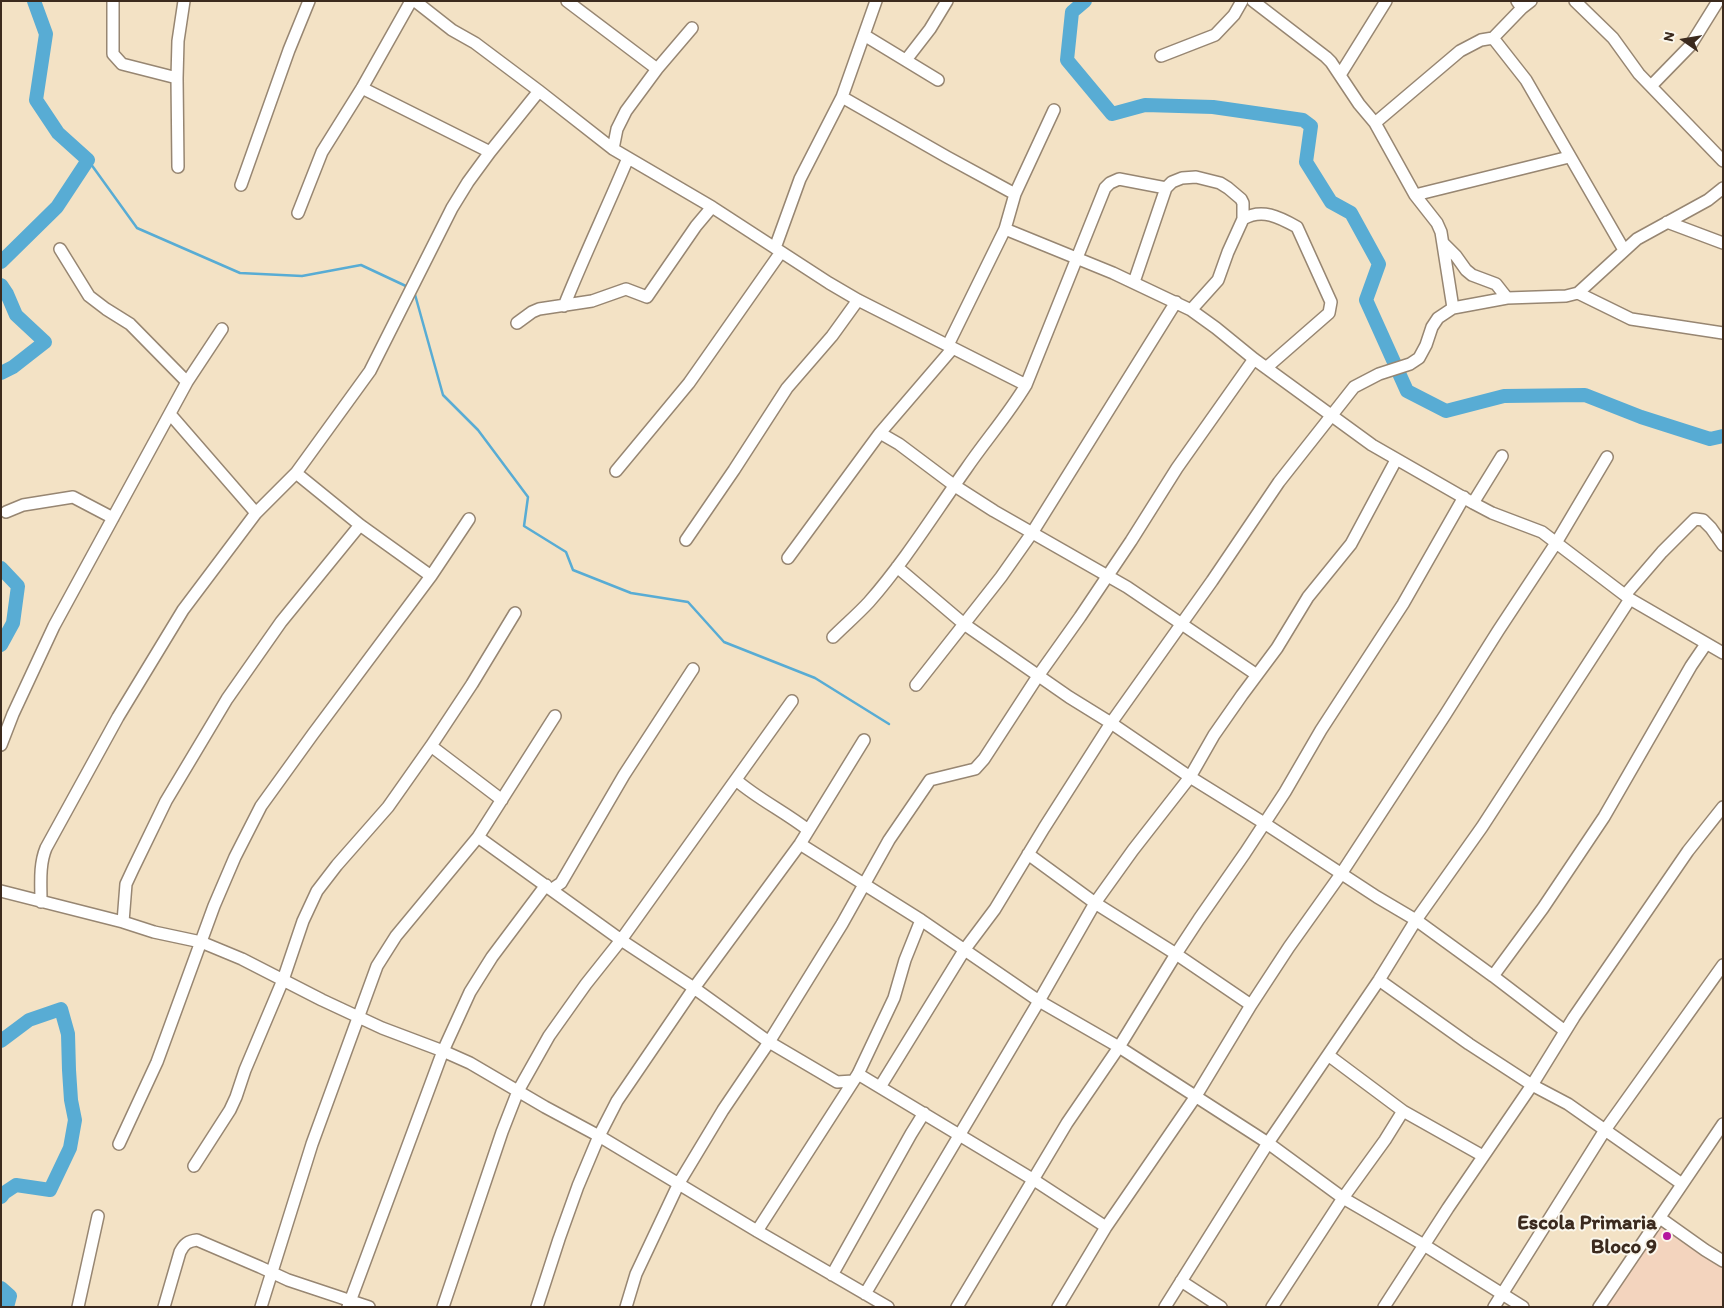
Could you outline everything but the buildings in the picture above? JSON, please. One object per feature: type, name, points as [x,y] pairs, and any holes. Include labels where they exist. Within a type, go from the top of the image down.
[{"type":"street","points":[[114,1],[113,54],[117,60],[122,64],[177,78]]},
{"type":"street","points":[[178,167],[178,41],[184,1]]},
{"type":"street","points":[[241,186],[308,1]]},
{"type":"street","points":[[298,213],[322,152],[362,88],[411,1]]},
{"type":"street","points":[[415,1],[452,30],[474,43],[540,91],[613,149],[712,207],[858,300],[1026,385]]},
{"type":"street","points":[[567,1],[657,69]]},
{"type":"street","points":[[616,471],[689,383],[778,250],[800,179],[842,97],[876,1]]},
{"type":"street","points":[[906,60],[947,1]]},
{"type":"street","points":[[1161,56],[1214,35],[1234,15],[1242,1]]},
{"type":"street","points":[[1253,1],[1326,56],[1359,104],[1375,123],[1415,195],[1437,223],[1444,244],[1453,308]]},
{"type":"street","points":[[1340,75],[1386,1]]},
{"type":"street","points":[[1575,1],[1613,38],[1639,74],[1723,161]]},
{"type":"street","points":[[1651,86],[1690,46],[1718,1]]},
{"type":"street","points":[[1375,123],[1460,51],[1480,40],[1493,38],[1523,4]]},
{"type":"street","points":[[613,149],[620,120],[657,69],[692,28]]},
{"type":"street","points":[[864,36],[938,80]]},
{"type":"street","points":[[1493,38],[1526,80],[1624,250]]},
{"type":"street","points":[[362,88],[490,152]]},
{"type":"street","points":[[41,902],[42,857],[66,809],[183,610],[256,513],[296,473],[370,371],[452,208],[490,152],[540,91]]},
{"type":"street","points":[[842,97],[1016,194]]},
{"type":"street","points":[[788,558],[880,433],[951,347],[1005,229],[1016,194],[1054,110]]},
{"type":"street","points":[[1415,195],[1569,157]]},
{"type":"street","points":[[564,306],[628,158]]},
{"type":"street","points":[[1134,282],[1166,188],[1172,182],[1189,177],[1220,183],[1241,199],[1244,206],[1243,219],[1218,280],[1191,310]]},
{"type":"street","points":[[833,637],[868,603],[897,567],[966,469],[1010,411],[1026,385],[1105,188],[1110,183],[1119,179],[1166,188]]},
{"type":"street","points":[[880,1087],[965,950],[995,909],[1111,723],[1279,482],[1354,387],[1379,374],[1410,364],[1419,358],[1432,327],[1438,318],[1453,308],[1507,298],[1566,296],[1578,293],[1637,239],[1708,200],[1723,188]]},
{"type":"street","points":[[517,323],[539,309],[592,302],[626,289],[644,297],[650,296],[696,226],[712,207]]},
{"type":"street","points":[[1243,219],[1253,213],[1268,214],[1288,221],[1297,227],[1330,302],[1329,313],[1266,368]]},
{"type":"street","points":[[1667,222],[1723,243]]},
{"type":"street","points":[[1005,229],[1134,282],[1191,310],[1266,368],[1372,445],[1468,500],[1542,532],[1627,597],[1723,653]]},
{"type":"street","points":[[1444,244],[1466,270],[1472,275],[1496,284],[1507,298]]},
{"type":"street","points":[[60,249],[90,296],[130,324],[187,382]]},
{"type":"street","points":[[1578,293],[1631,318],[1723,334]]},
{"type":"street","points":[[686,540],[787,388],[832,336],[858,300]]},
{"type":"street","points":[[916,685],[1001,578],[1032,533],[1176,302]]},
{"type":"street","points":[[1,745],[13,714],[54,626],[187,382],[222,329]]},
{"type":"street","points":[[626,1307],[636,1274],[680,1183],[723,1110],[769,1042],[842,924],[889,840],[927,783],[935,778],[975,769],[984,759],[1038,676],[1108,576],[1177,468],[1254,359]]},
{"type":"street","points":[[170,414],[256,513]]},
{"type":"street","points":[[880,433],[899,444],[955,486],[994,511],[1127,587],[1257,675]]},
{"type":"street","points":[[957,1307],[1067,1123],[1119,1048],[1176,954],[1285,792],[1321,730],[1468,500],[1502,456]]},
{"type":"street","points":[[1058,1307],[1106,1227],[1196,1096],[1251,1005],[1289,947],[1341,874],[1556,543],[1607,458]]},
{"type":"street","points":[[865,1294],[1095,903],[1133,850],[1190,777],[1214,735],[1277,648],[1308,597],[1351,544],[1396,460]]},
{"type":"street","points":[[296,473],[360,526],[431,576]]},
{"type":"street","points":[[6,512],[23,505],[73,497],[113,518]]},
{"type":"street","points":[[1165,1307],[1268,1143],[1379,980],[1416,920],[1482,827],[1627,597],[1662,552],[1695,519],[1704,520],[1723,545]]},
{"type":"street","points":[[119,1144],[157,1062],[214,906],[235,857],[261,806],[431,576],[469,520]]},
{"type":"street","points":[[123,922],[126,884],[166,801],[222,707],[281,622],[360,526]]},
{"type":"street","points":[[897,567],[964,624],[1038,676],[1190,777],[1416,920],[1565,1031]]},
{"type":"street","points":[[194,1166],[236,1097],[303,921],[317,891],[337,865],[388,807],[472,684],[516,613]]},
{"type":"street","points":[[1493,976],[1543,908],[1604,817],[1691,666],[1706,644]]},
{"type":"street","points":[[349,1304],[443,1051],[470,992],[492,957],[553,885],[693,669]]},
{"type":"street","points":[[443,1307],[481,1192],[518,1091],[550,1036],[586,984],[621,940],[792,701]]},
{"type":"street","points":[[261,1307],[312,1144],[357,1017],[383,954],[419,907],[478,837],[555,716]]},
{"type":"street","points":[[537,1307],[559,1239],[599,1136],[617,1101],[694,988],[800,844],[864,740]]},
{"type":"street","points":[[431,746],[502,800]]},
{"type":"street","points":[[736,780],[749,791],[808,830]]},
{"type":"street","points":[[1384,1307],[1532,1085],[1565,1031],[1688,851],[1723,807]]},
{"type":"street","points":[[478,837],[553,885],[562,896],[621,940],[694,988],[769,1042],[837,1082],[842,1099]]},
{"type":"street","points":[[800,844],[921,920],[1039,1001],[1196,1096],[1268,1143],[1343,1198],[1424,1245],[1523,1307]]},
{"type":"street","points":[[1028,854],[1095,903],[1176,954],[1251,1005]]},
{"type":"street","points":[[1,891],[123,922],[154,932],[201,942],[242,959],[357,1017],[470,1063],[680,1183],[756,1231],[888,1307]]},
{"type":"street","points":[[756,1231],[856,1077],[894,998],[905,960],[921,920]]},
{"type":"street","points":[[1494,1307],[1605,1130],[1723,965]]},
{"type":"street","points":[[1379,980],[1468,1044],[1532,1085],[1568,1104],[1682,1184]]},
{"type":"street","points":[[1328,1055],[1403,1111],[1483,1156]]},
{"type":"street","points":[[837,1082],[856,1077],[880,1087],[1034,1180],[1106,1227]]},
{"type":"street","points":[[1272,1307],[1343,1198],[1385,1140],[1403,1111]]},
{"type":"street","points":[[832,1275],[910,1134],[924,1113]]},
{"type":"street","points":[[1599,1307],[1723,1124]]},
{"type":"street","points":[[78,1307],[98,1216]]},
{"type":"street","points":[[1660,1218],[1705,1250],[1723,1260]]},
{"type":"street","points":[[164,1307],[180,1252],[184,1245],[190,1241],[197,1240],[288,1280],[349,1304],[369,1307]]},
{"type":"street","points":[[1181,1281],[1221,1307]]},
{"type":"shaded area","name":"Escola Primaria Bloco 9","points":[[1660,1208],[1723,1264],[1723,1307],[1595,1307]]},
{"type":"waterway","points":[[1,262],[57,207],[88,160],[58,133],[36,100],[46,34],[34,1]]},
{"type":"waterway","points":[[1085,1],[1072,12],[1067,60],[1112,114],[1145,105],[1213,107],[1303,120],[1311,126],[1306,162],[1331,202],[1351,213],[1379,264],[1366,300],[1407,391],[1446,411],[1504,396],[1585,395],[1641,417],[1710,439],[1723,436]]},
{"type":"waterway","points":[[88,160],[137,228],[240,273],[302,276],[361,265],[408,287]]},
{"type":"waterway","points":[[1,285],[16,315],[45,342],[13,367],[1,373]]},
{"type":"waterway","points":[[414,291],[443,395],[478,430],[528,497],[524,526],[566,552],[573,570],[631,593],[688,602],[724,642],[815,678],[889,724]]},
{"type":"waterway","points":[[1,568],[18,586],[13,623],[1,645]]},
{"type":"waterway","points":[[1,1041],[29,1020],[61,1009],[68,1034],[71,1100],[75,1120],[70,1148],[50,1190],[16,1185],[1,1197]]},
{"type":"waterway","points":[[1,1288],[10,1296],[7,1307]]},
{"type":"place","name":"Escola Primaria Bloco 9","points":[[1667,1236]]}]
